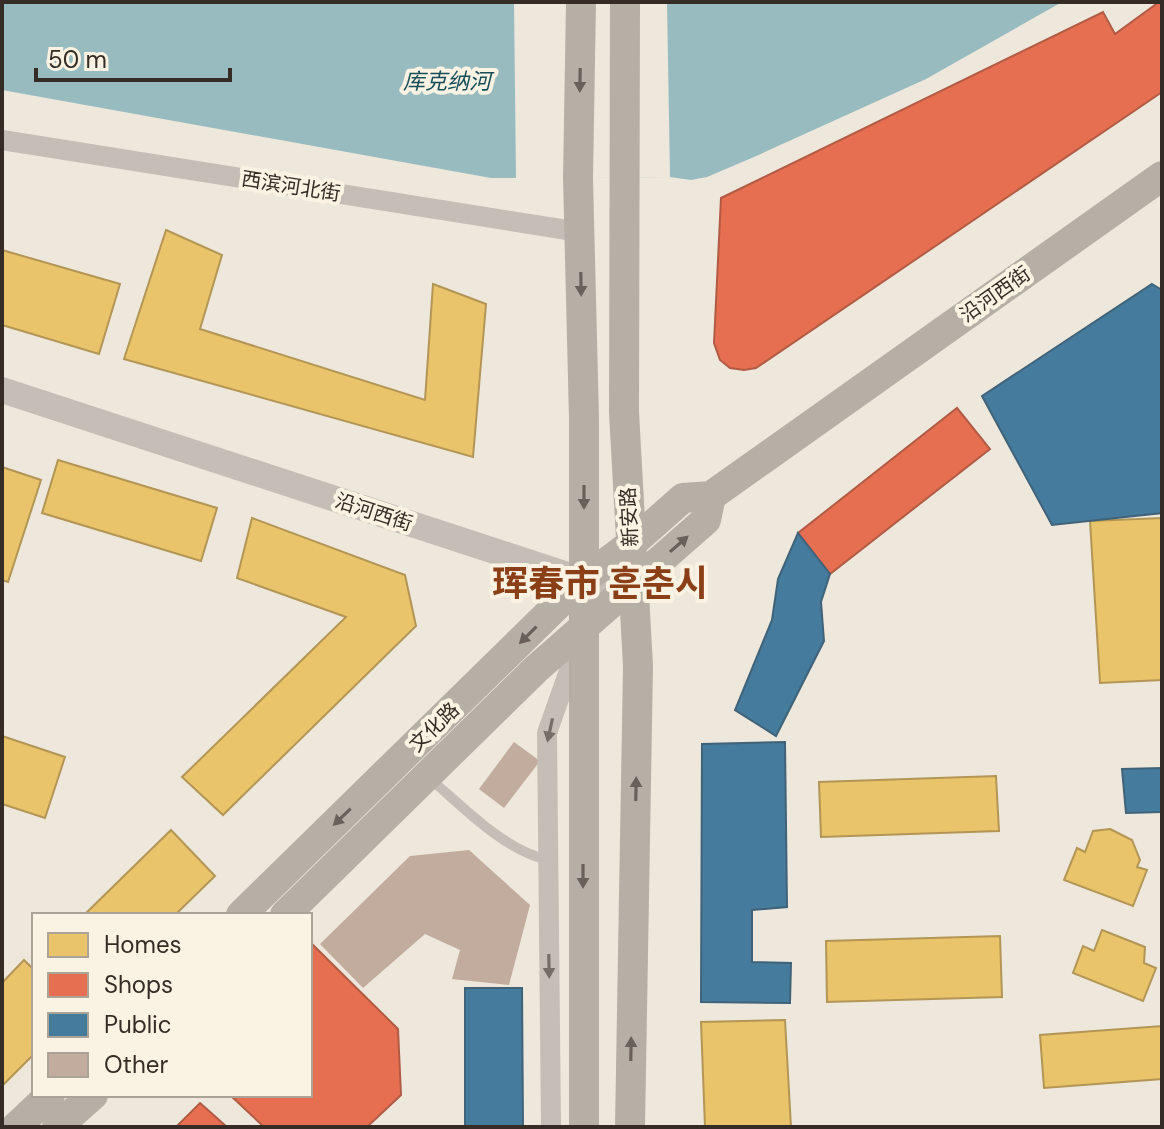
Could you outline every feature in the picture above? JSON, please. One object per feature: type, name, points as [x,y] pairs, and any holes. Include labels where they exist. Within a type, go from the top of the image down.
[{"type":"main road","points":[[581,2],[578,178],[584,419],[584,1127]]},
{"type":"main road","name":"新安路","points":[[625,2],[624,412],[638,666],[630,1127]]},
{"type":"main road","name":"沿河西街","points":[[631,544],[683,498],[711,496],[1162,176]]},
{"type":"main road","name":"沿河西街","points":[[633,584],[706,520],[711,496]]},
{"type":"main road","name":"文化路","points":[[243,913],[583,580],[631,544]]},
{"type":"main road","name":"文化路","points":[[287,913],[536,669],[633,584]]},
{"type":"main road","points":[[16,1127],[48,1097]]},
{"type":"main road","points":[[57,1127],[91,1097]]},
{"type":"street","name":"西滨河北街","points":[[2,140],[580,232]]},
{"type":"street","name":"沿河西街","points":[[2,390],[583,580],[633,584]]},
{"type":"street","points":[[551,1127],[547,733],[584,630]]},
{"type":"lane","points":[[427,776],[513,847],[548,860]]},
{"type":"water","name":"库克纳河","points":[[2,2],[1062,2],[926,79],[754,157],[707,177],[691,180],[670,177],[491,178],[2,90]]},
{"type":"pier","points":[[514,2],[667,2],[670,177],[516,179]]},
{"type":"building: Homes","points":[[166,230],[222,255],[200,329],[425,400],[433,284],[486,304],[473,457],[124,359]]},
{"type":"building: Homes","points":[[2,250],[120,284],[99,354],[2,325]]},
{"type":"building: Homes","points":[[58,460],[217,508],[201,561],[42,513]]},
{"type":"building: Homes","points":[[2,467],[41,480],[8,582],[2,580]]},
{"type":"building: Homes","points":[[252,518],[405,575],[416,626],[223,815],[182,777],[346,617],[237,578]]},
{"type":"building: Homes","points":[[1162,518],[1162,680],[1100,683],[1090,521]]},
{"type":"building: Homes","points":[[2,736],[65,757],[45,818],[2,804]]},
{"type":"building: Homes","points":[[996,776],[999,831],[821,837],[819,782]]},
{"type":"building: Homes","points":[[1110,829],[1132,840],[1140,860],[1137,867],[1147,870],[1133,906],[1064,880],[1077,848],[1085,852],[1093,831]]},
{"type":"building: Homes","points":[[171,830],[215,876],[177,913],[86,913]]},
{"type":"building: Homes","points":[[1102,930],[1145,947],[1144,963],[1156,968],[1143,1001],[1073,973],[1083,946],[1094,951]]},
{"type":"building: Homes","points":[[1000,936],[1002,997],[827,1002],[826,941]]},
{"type":"building: Homes","points":[[24,960],[32,968],[32,1056],[2,1086],[2,983]]},
{"type":"building: Homes","points":[[785,1020],[791,1127],[705,1127],[701,1022]]},
{"type":"building: Homes","points":[[1162,1026],[1162,1079],[1044,1088],[1040,1035]]},
{"type":"building: Shops","points":[[1162,2],[1162,92],[756,368],[730,368],[720,360],[714,343],[721,198],[1103,12],[1115,34]]},
{"type":"building: Shops","points":[[957,408],[990,449],[830,574],[798,533]]},
{"type":"building: Shops","points":[[312,944],[398,1029],[401,1095],[367,1127],[264,1127],[232,1097],[312,1097]]},
{"type":"building: Shops","points":[[200,1103],[227,1127],[176,1127]]},
{"type":"building: Public","points":[[1152,284],[1162,290],[1162,513],[1052,525],[982,396]]},
{"type":"building: Public","points":[[798,533],[830,574],[821,602],[824,641],[776,736],[735,710],[772,620],[778,579]]},
{"type":"building: Public","points":[[785,742],[787,907],[752,910],[752,962],[791,963],[790,1003],[701,1002],[702,744]]},
{"type":"building: Public","points":[[1162,768],[1162,812],[1126,813],[1122,769]]},
{"type":"building: Public","points":[[465,988],[522,988],[523,1127],[465,1127]]},
{"type":"building: Other","points":[[514,742],[540,761],[504,808],[479,789]]},
{"type":"building: Other","points":[[469,850],[530,905],[509,985],[452,979],[460,950],[425,934],[363,988],[320,944],[410,856]]},
{"type":"district","name":"珲春市 훈춘시","points":[[600,583]]}]
